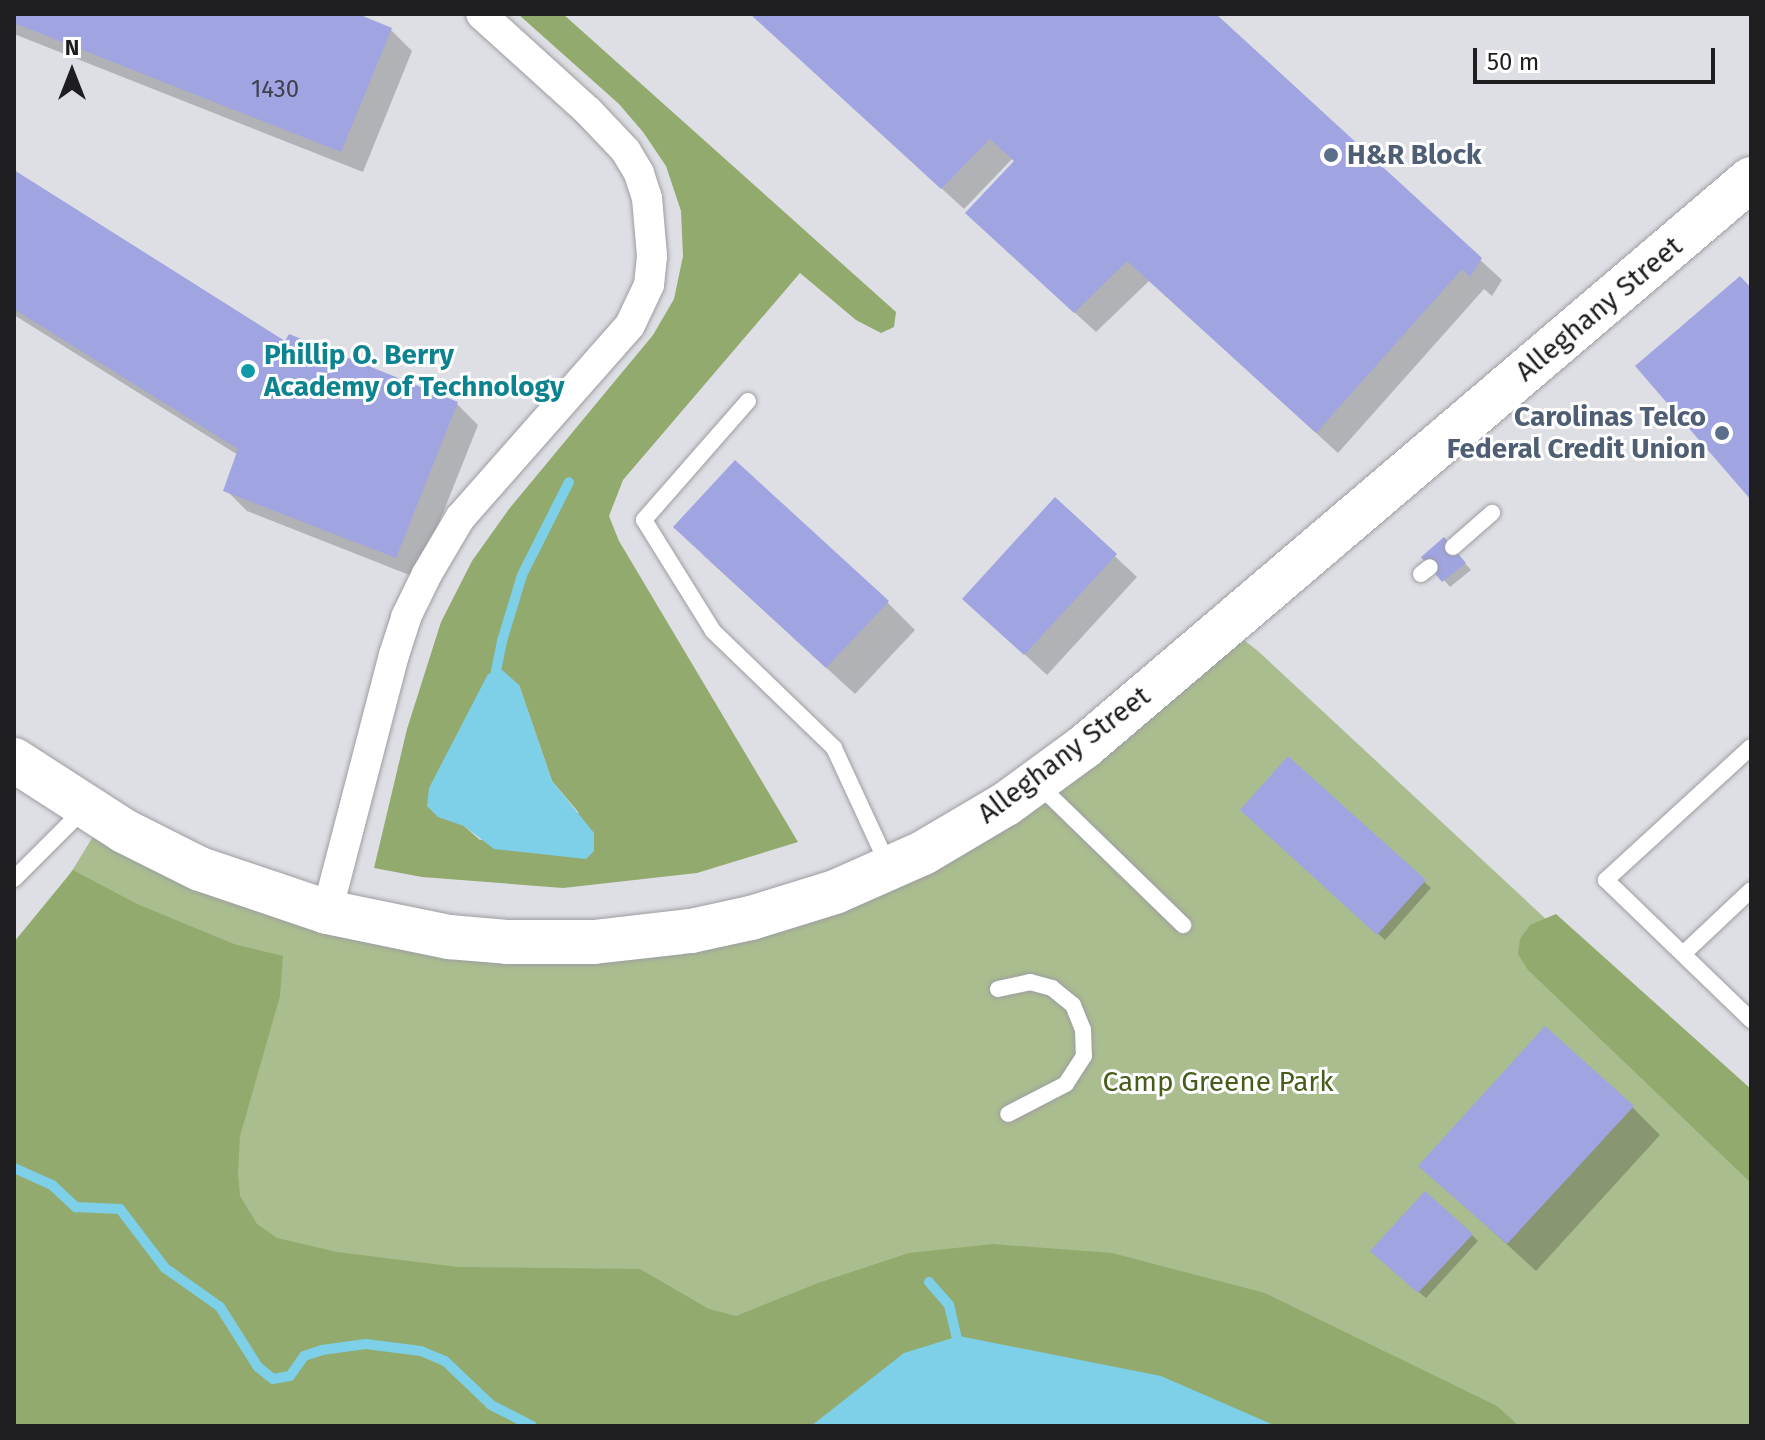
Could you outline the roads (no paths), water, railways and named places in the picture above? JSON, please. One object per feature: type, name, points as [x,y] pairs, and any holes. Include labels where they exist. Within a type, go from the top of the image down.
[{"type":"street","points":[[327,912],[394,655],[406,617],[427,574],[460,518],[630,325],[649,285],[652,256],[647,198],[639,173],[626,151],[588,111],[481,14]]},
{"type":"street","name":"Alleghany Street","points":[[14,760],[87,807],[200,869],[327,912],[449,937],[507,942],[594,942],[691,931],[751,918],[835,892],[945,840],[1036,782],[1092,740],[1751,179]]},
{"type":"lane","points":[[748,401],[644,520],[713,631],[834,748],[889,868]]},
{"type":"lane","points":[[1453,547],[1492,513]]},
{"type":"lane","points":[[1751,747],[1606,880],[1751,1020]]},
{"type":"lane","points":[[1036,782],[1183,925]]},
{"type":"lane","points":[[14,879],[87,807]]},
{"type":"lane","points":[[1683,954],[1751,890]]},
{"type":"lane","points":[[998,989],[1030,982],[1052,988],[1073,1005],[1083,1030],[1084,1056],[1066,1084],[1008,1114]]},
{"type":"water","points":[[502,670],[519,685],[552,781],[594,833],[594,851],[586,859],[494,849],[464,826],[438,817],[427,806],[429,788],[488,674]]},
{"type":"water","points":[[959,1336],[1161,1376],[1276,1426],[811,1426],[904,1353]]},
{"type":"waterway","points":[[494,681],[502,641],[522,575],[569,482]]},
{"type":"waterway","points":[[14,1168],[52,1185],[76,1207],[120,1209],[165,1268],[220,1307],[258,1367],[273,1379],[290,1376],[304,1356],[322,1350],[366,1344],[421,1351],[445,1361],[491,1405],[532,1426]]},
{"type":"waterway","points":[[929,1282],[949,1305],[959,1347]]},
{"type":"place","name":"H&R Block","points":[[1331,155]]},
{"type":"place","name":"Phillip O. Berry Academy of Technology","points":[[248,371]]},
{"type":"place","name":"Carolinas Telco Federal Credit Union","points":[[1722,433]]},
{"type":"park label","name":"Camp Greene Park","points":[[1218,1082]]}]
